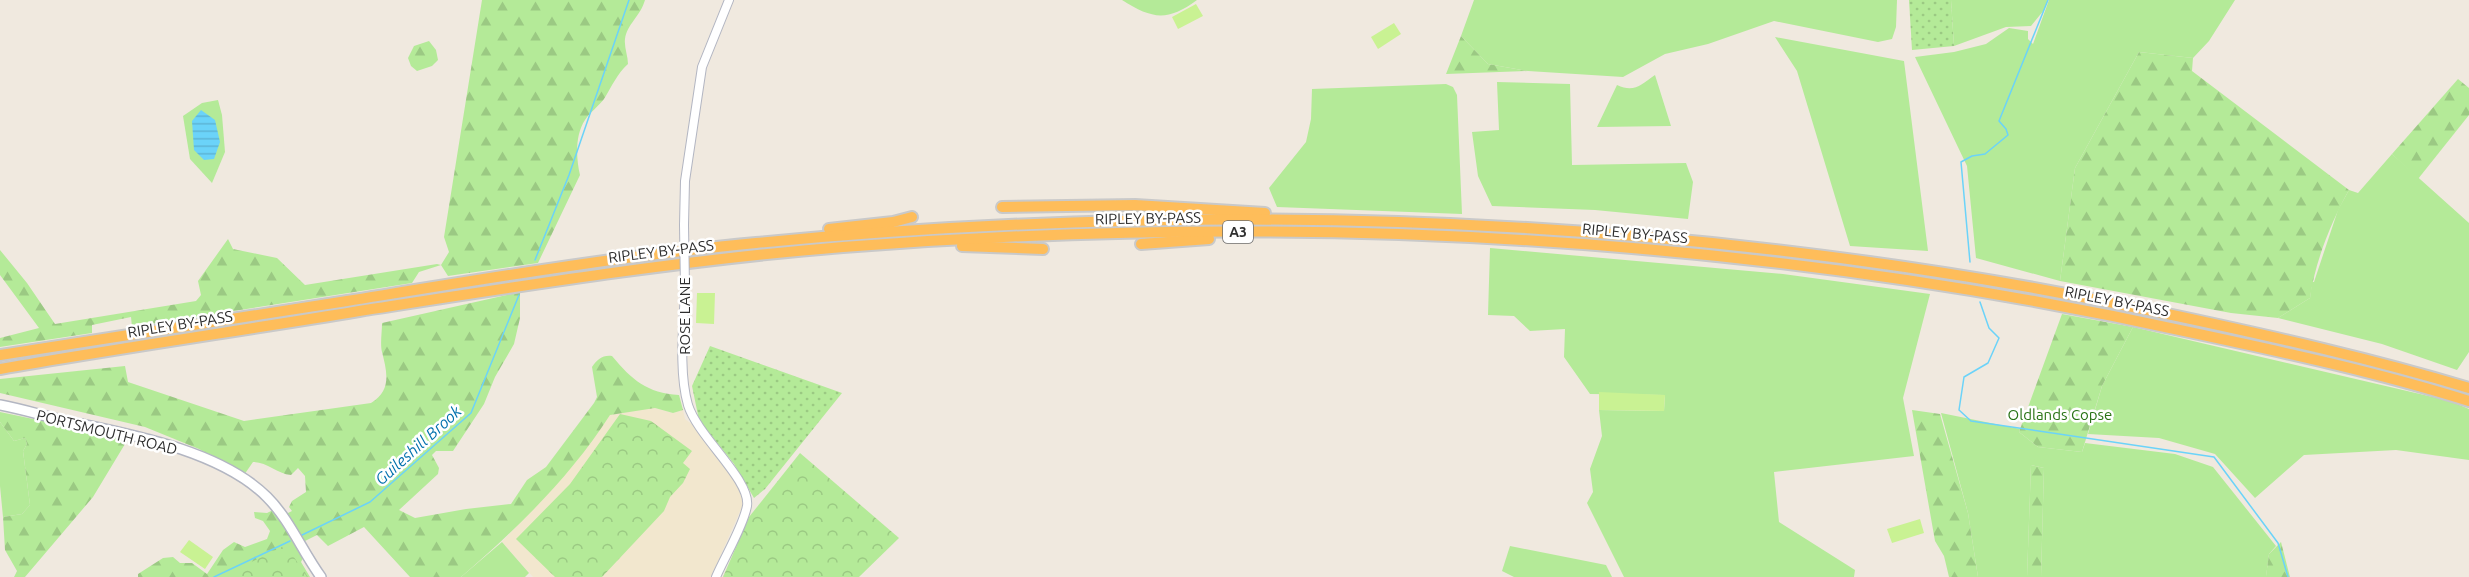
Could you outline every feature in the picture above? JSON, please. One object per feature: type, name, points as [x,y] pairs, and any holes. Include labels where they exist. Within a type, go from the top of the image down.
[{"type":"highway","points":[[1002,207],[1135,205],[1362,221]]},
{"type":"highway","points":[[749,243],[812,231],[893,222],[912,217]]},
{"type":"highway","name":"RIPLEY BY-PASS","points":[[0,355],[595,261],[749,243],[1056,222],[1174,219],[1362,221],[1494,225],[1619,234],[1733,245],[1917,268],[2101,300],[2223,326],[2350,355],[2469,388]]},
{"type":"highway","name":"RIPLEY BY-PASS","points":[[0,369],[635,269],[841,247],[1058,234],[1176,232],[1359,234],[1618,245],[1917,281],[2123,317],[2349,367],[2469,401]]},
{"type":"highway","points":[[1141,244],[1175,240],[1359,234]]},
{"type":"highway","points":[[841,247],[974,246],[1042,249]]},
{"type":"main road","name":"PORTSMOUTH ROAD","points":[[0,405],[131,435],[204,459],[237,476],[264,494],[293,531],[321,577]]},
{"type":"street","name":"ROSE LANE","points":[[716,577],[741,523],[747,502],[741,483],[700,431],[689,406],[685,383],[684,225],[685,182],[702,68],[729,0]]},
{"type":"shaded area","points":[[655,408],[673,413],[683,410],[685,419],[693,425],[702,439],[734,474],[745,500],[711,577],[533,577],[502,542],[559,480],[610,415],[617,409]]},
{"type":"green space","points":[[482,0],[645,0],[626,34],[628,64],[604,99],[587,117],[579,133],[577,147],[580,175],[538,263],[448,276],[441,265],[449,252],[444,237]]},
{"type":"green space","points":[[1122,0],[1197,0],[1177,12],[1160,15],[1142,11]]},
{"type":"green space","points":[[1474,0],[1897,0],[1896,27],[1892,39],[1878,42],[1774,21],[1708,44],[1665,54],[1623,77],[1528,71],[1488,64],[1461,36]]},
{"type":"green space","points":[[1909,0],[1951,0],[1954,46],[1912,50]]},
{"type":"green space","points":[[1951,0],[2048,0],[2044,10],[2031,26],[2006,27],[1954,46]]},
{"type":"green space","points":[[2049,0],[2235,0],[2209,41],[2193,58],[2139,52],[2075,168],[2060,281],[1976,258],[1967,166],[1915,57],[1954,52],[1986,44],[2009,28],[2028,31],[2028,39],[2033,44]]},
{"type":"green space","points":[[1196,4],[1203,16],[1178,29],[1172,17]]},
{"type":"green space","points":[[1394,23],[1401,34],[1378,49],[1371,37]]},
{"type":"green space","points":[[1461,36],[1488,64],[1528,71],[1446,74]]},
{"type":"green space","points":[[1775,37],[1904,61],[1928,251],[1850,246],[1797,71]]},
{"type":"green space","points":[[429,41],[436,50],[438,60],[432,66],[417,71],[411,66],[408,58],[414,46]]},
{"type":"green space","points":[[2139,52],[2193,58],[2192,71],[2349,190],[2325,242],[2310,298],[2278,318],[2231,313],[2060,281],[2075,168]]},
{"type":"green space","points":[[1655,75],[1671,126],[1597,127],[1617,85],[1633,88]]},
{"type":"green space","points":[[2458,79],[2469,88],[2469,115],[2418,179],[2392,154]]},
{"type":"green space","points":[[1497,82],[1570,84],[1572,165],[1686,163],[1693,182],[1688,219],[1595,210],[1492,206],[1478,176],[1472,132],[1499,130]]},
{"type":"green space","points":[[1446,84],[1453,87],[1457,95],[1462,214],[1277,207],[1269,188],[1306,142],[1311,119],[1312,89]]},
{"type":"green space","points":[[218,100],[222,115],[225,152],[212,183],[190,159],[183,116],[202,103]]},
{"type":"green space","points":[[2392,154],[2469,223],[2469,352],[2457,370],[2382,344],[2278,318],[2310,298],[2312,282],[2314,282],[2338,210],[2349,190],[2358,193]]},
{"type":"green space","points":[[228,239],[233,249],[277,258],[305,285],[441,265],[419,272],[412,283],[132,327],[131,317],[92,325],[92,333],[0,347],[0,338],[39,328],[0,275],[0,250],[27,283],[55,324],[196,301],[201,295],[198,281]]},
{"type":"green space","points":[[1490,248],[1783,274],[1930,294],[1903,398],[1914,456],[1774,472],[1779,522],[1855,570],[1854,577],[1624,577],[1587,503],[1593,492],[1590,469],[1602,436],[1599,410],[1664,411],[1665,395],[1590,394],[1564,357],[1565,329],[1530,331],[1514,316],[1488,315]]},
{"type":"green space","points":[[520,292],[520,318],[514,344],[495,377],[484,404],[453,451],[436,451],[432,455],[439,468],[438,474],[399,510],[415,518],[511,504],[527,480],[546,467],[594,403],[597,397],[592,367],[603,357],[612,356],[626,372],[649,388],[679,395],[683,410],[673,413],[655,408],[610,415],[595,438],[542,501],[461,577],[410,577],[364,527],[328,546],[317,535],[303,542],[286,514],[292,511],[289,507],[292,501],[306,492],[305,476],[298,468],[291,475],[253,462],[244,475],[199,449],[145,427],[0,393],[0,379],[125,366],[128,382],[244,421],[371,403],[382,392],[386,380],[381,345],[382,323]]},
{"type":"green space","points":[[697,293],[715,293],[714,324],[696,323]]},
{"type":"green space","name":"Oldlands Copse","points":[[2062,314],[2133,327],[2102,386],[2082,452],[2038,447],[2019,432]]},
{"type":"green space","points":[[2133,327],[2450,401],[2469,409],[2469,460],[2396,450],[2304,455],[2255,498],[2215,454],[2159,438],[2088,434],[2102,386]]},
{"type":"green space","points":[[710,346],[842,393],[765,489],[754,498],[734,464],[699,420],[692,386]]},
{"type":"green space","points":[[1599,392],[1665,395],[1664,411],[1599,410]]},
{"type":"green space","points":[[1912,410],[1940,414],[1968,513],[1978,577],[1949,577],[1944,556],[1935,541]]},
{"type":"green space","points":[[0,412],[128,439],[93,497],[25,577],[14,577],[17,571],[5,550],[3,517],[22,514],[30,505],[23,451],[27,444],[25,438],[14,441],[0,422]]},
{"type":"green space","points":[[1941,413],[2020,429],[2019,432],[2038,447],[2082,452],[2085,443],[2175,454],[2213,467],[2276,546],[2269,554],[2266,577],[2041,577],[2044,468],[2031,465],[2027,577],[1978,577],[1968,513]]},
{"type":"green space","points":[[620,414],[651,421],[692,451],[683,463],[690,469],[683,483],[670,497],[664,511],[602,577],[555,577],[516,539],[570,484]]},
{"type":"green space","points":[[0,422],[14,441],[25,438],[27,444],[23,451],[30,505],[22,514],[3,517],[0,486]]},
{"type":"green space","points":[[800,453],[899,538],[859,577],[723,577],[749,517]]},
{"type":"green space","points":[[2031,465],[2044,468],[2041,577],[2027,577]]},
{"type":"green space","points":[[273,510],[303,558],[301,562],[310,577],[138,577],[138,574],[163,558],[173,557],[180,563],[192,563],[207,574],[223,550],[234,542],[245,547],[267,539],[270,531],[263,521],[255,518],[254,512],[267,513]]},
{"type":"green space","points":[[1920,519],[1924,533],[1892,543],[1887,529]]},
{"type":"green space","points":[[189,540],[213,557],[205,569],[180,552]]},
{"type":"green space","points":[[502,542],[529,573],[525,577],[461,577]]},
{"type":"green space","points":[[2281,542],[2290,577],[2260,577],[2266,576],[2269,554]]},
{"type":"green space","points":[[286,545],[307,577],[221,577]]},
{"type":"green space","points":[[1510,546],[1606,565],[1612,577],[1514,577],[1502,571]]},
{"type":"water","points":[[201,110],[215,120],[220,142],[214,159],[204,160],[194,150],[192,121]]},
{"type":"waterway","name":"Guileshill Brook","points":[[535,260],[569,175],[629,0]]},
{"type":"waterway","points":[[1970,262],[1961,162],[1972,156],[1985,154],[2008,135],[1999,121],[2048,0]]},
{"type":"waterway","name":"Guileshill Brook","points":[[300,536],[370,502],[471,413],[519,295]]},
{"type":"waterway","points":[[1980,302],[1989,328],[1999,338],[1988,363],[1964,377],[1959,410],[1971,421],[2214,457],[2278,543],[2288,577]]},
{"type":"waterway","name":"Guileshill Brook","points":[[214,577],[290,541]]}]
